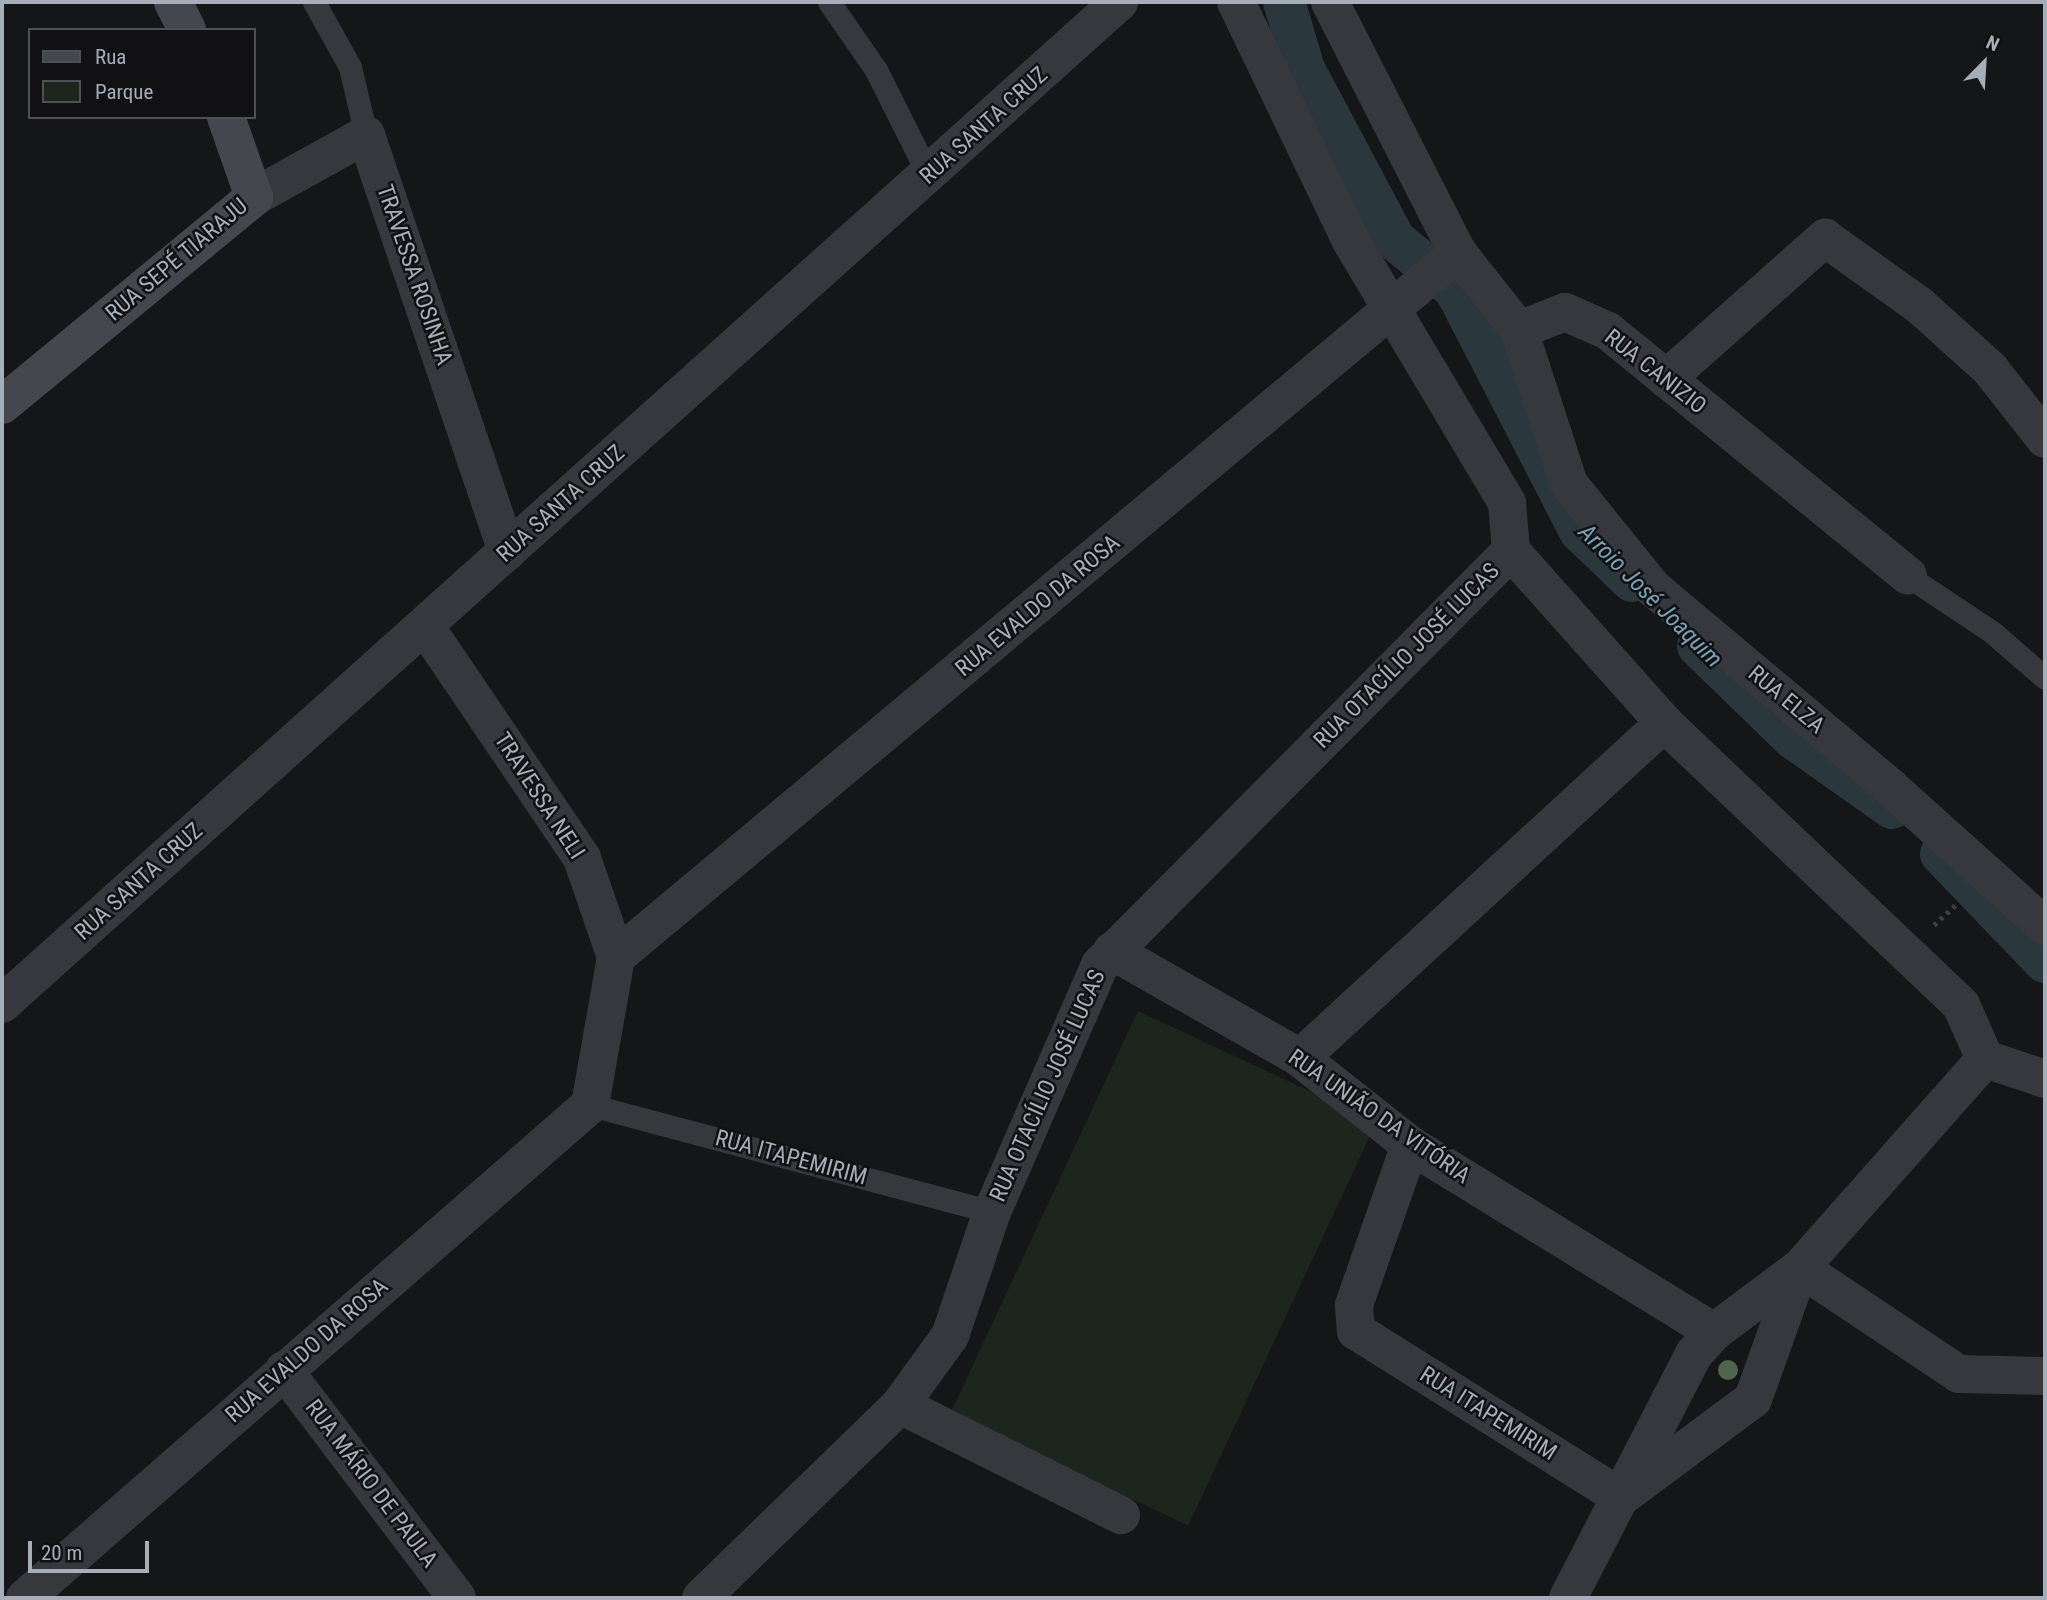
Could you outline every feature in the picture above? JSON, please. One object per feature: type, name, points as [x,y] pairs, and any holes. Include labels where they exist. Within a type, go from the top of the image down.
[{"type":"street","points":[[173,2],[186,28]]},
{"type":"street","name":"RUA SANTA CRUZ","points":[[2,1004],[929,176],[1119,2]]},
{"type":"street","points":[[1236,2],[1351,241],[1398,306],[1507,503],[1511,551],[1664,723],[1961,1005],[1985,1059],[2045,1079]]},
{"type":"street","points":[[1329,2],[1454,256],[1519,330]]},
{"type":"street","points":[[227,119],[254,197]]},
{"type":"street","name":"RUA SEPÉ TIARAJU","points":[[2,405],[254,197],[366,135]]},
{"type":"street","name":"TRAVESSA ROSINHA","points":[[366,135],[508,552]]},
{"type":"street","points":[[1666,379],[1825,239],[1919,305],[1950,332],[1990,369],[2045,439]]},
{"type":"street","name":"RUA EVALDO DA ROSA","points":[[616,957],[1398,306],[1454,256]]},
{"type":"street","name":"RUA CANIZIO","points":[[1519,330],[1565,312],[1608,331],[1908,576]]},
{"type":"street","name":"RUA ELZA","points":[[1519,330],[1569,484],[1653,588],[1891,788],[2045,926]]},
{"type":"street","name":"RUA OTACÍLIO JOSÉ LUCAS","points":[[701,1598],[900,1405],[950,1336],[992,1212],[1074,1017],[1112,951],[1511,551]]},
{"type":"street","name":"TRAVESSA NELI","points":[[425,626],[582,858],[616,957],[590,1105]]},
{"type":"street","points":[[1300,1058],[1664,723]]},
{"type":"street","name":"RUA UNIÃO DA VITÓRIA","points":[[1112,951],[1300,1058],[1410,1144],[1714,1332]]},
{"type":"street","points":[[1568,1598],[1694,1354],[1714,1332],[1800,1268],[1985,1059]]},
{"type":"street","name":"RUA EVALDO DA ROSA","points":[[25,1598],[590,1105]]},
{"type":"street","name":"RUA ITAPEMIRIM","points":[[1410,1144],[1354,1305],[1356,1331],[1621,1497]]},
{"type":"street","points":[[1800,1268],[1959,1374],[2045,1376]]},
{"type":"street","points":[[1621,1497],[1753,1399],[1800,1268]]},
{"type":"street","name":"RUA MÁRIO DE PAULA","points":[[284,1370],[457,1598]]},
{"type":"street","points":[[900,1405],[1121,1515]]},
{"type":"lane","name":"TRAVESSA ROSINHA","points":[[314,2],[350,66],[366,135]]},
{"type":"lane","points":[[830,2],[876,71],[929,176]]},
{"type":"lane","name":"RUA CANIZIO","points":[[1908,576],[1992,632],[2045,678]]},
{"type":"lane","name":"RUA ITAPEMIRIM","points":[[590,1105],[992,1212]]},
{"type":"path","points":[[1934,925],[1968,894]]},
{"type":"green space","points":[[1138,1011],[1376,1122],[1188,1525],[950,1414]]},
{"type":"waterway","name":"Arroio José Joaquim","points":[[1284,2],[1304,69],[1395,240],[1455,289],[1580,531],[1632,581]]},
{"type":"waterway","name":"Arroio José Joaquim","points":[[1698,646],[1793,738],[1892,808]]},
{"type":"waterway","name":"Arroio José Joaquim","points":[[1941,854],[2045,962]]}]
